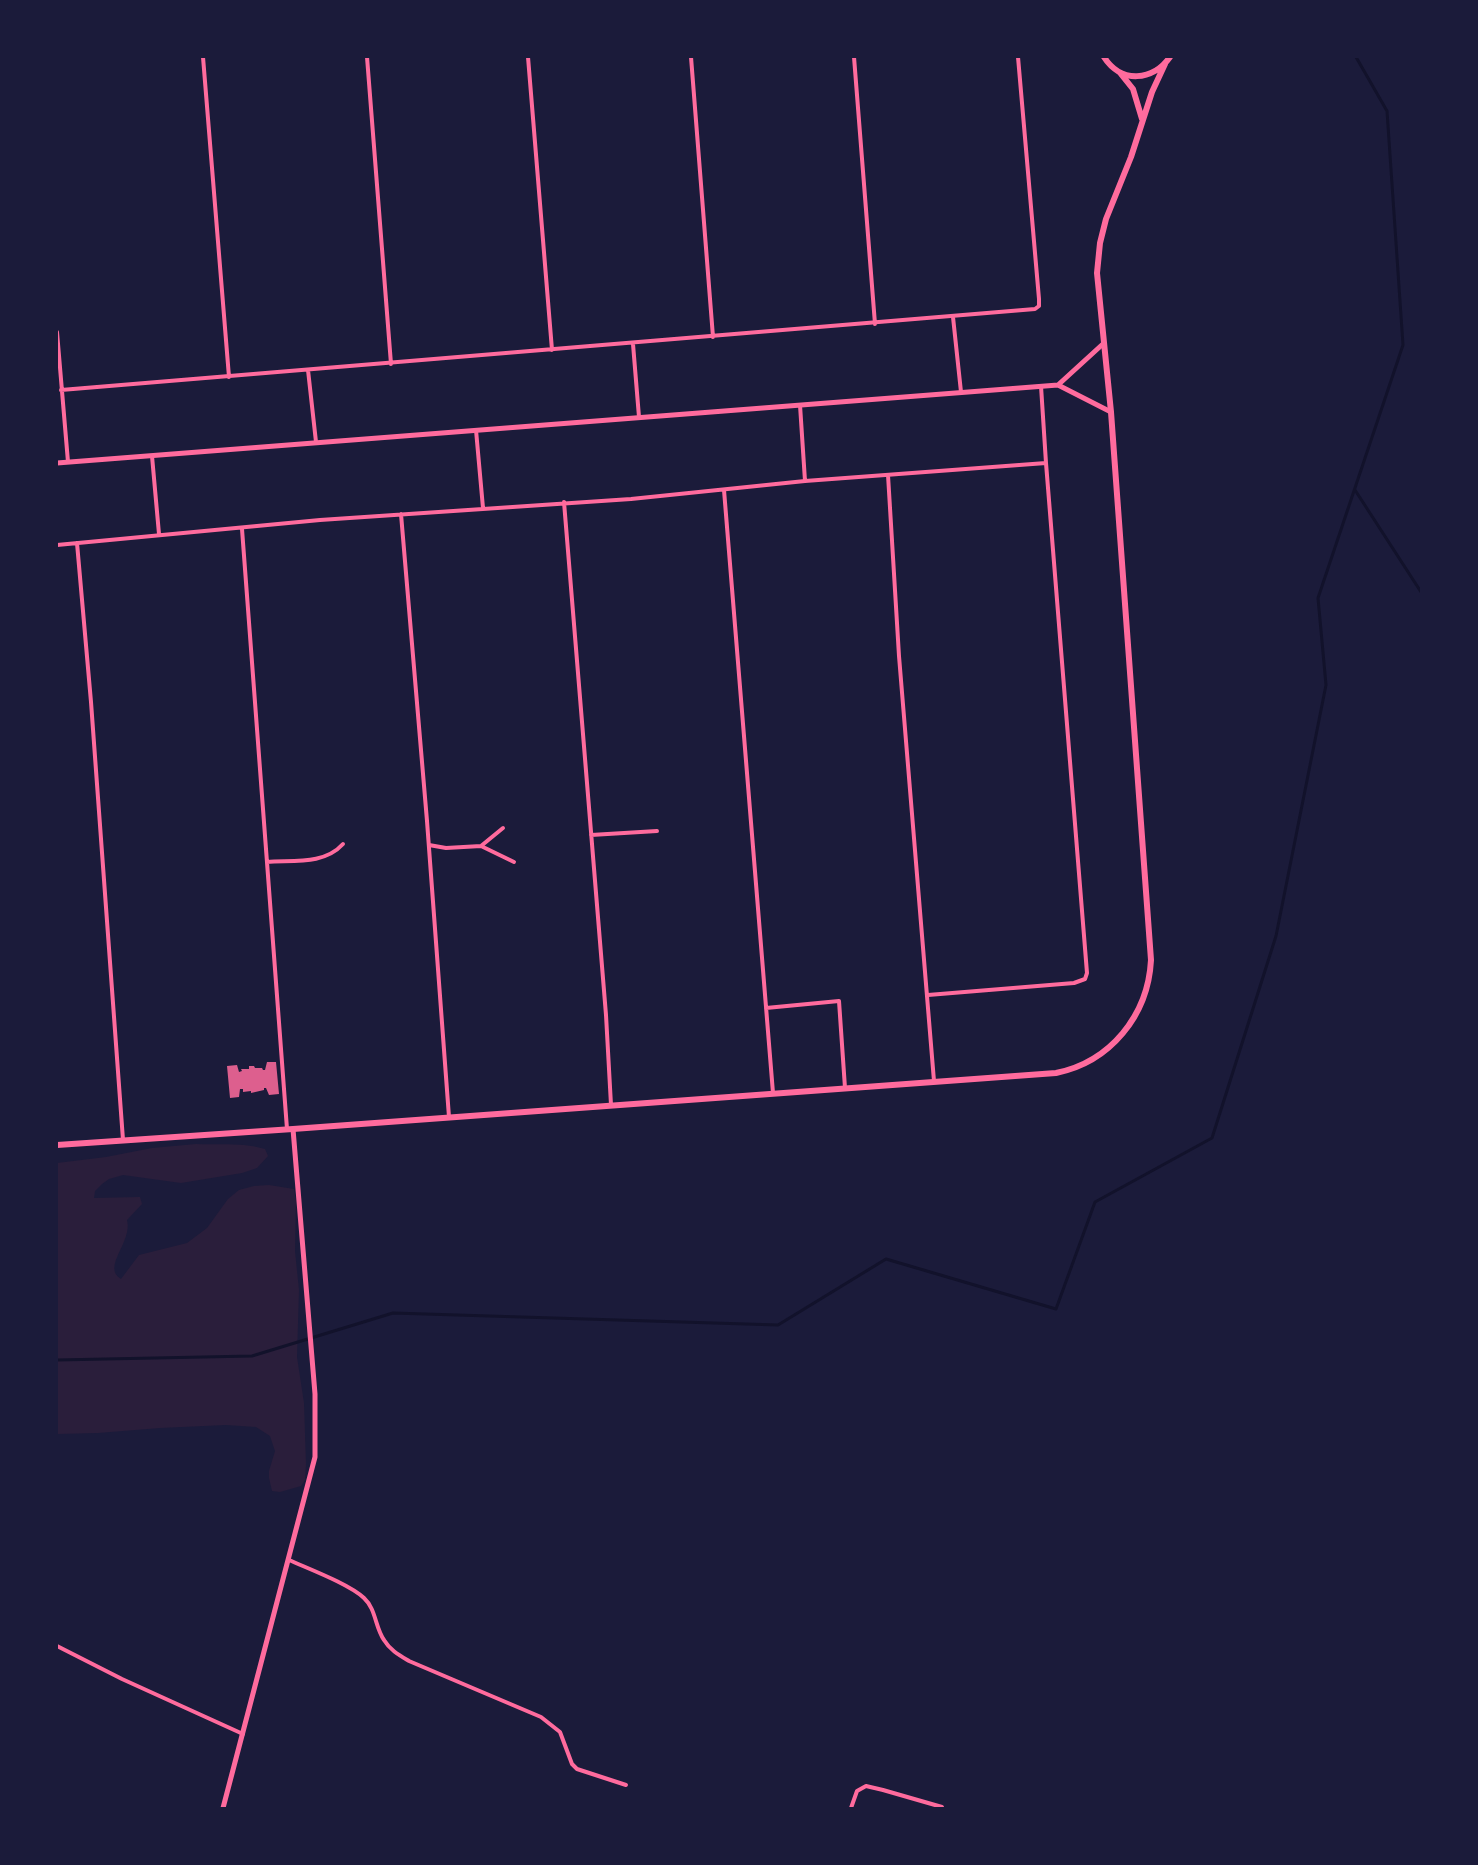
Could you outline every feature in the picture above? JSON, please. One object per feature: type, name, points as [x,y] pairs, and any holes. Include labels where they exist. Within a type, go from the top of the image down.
[{"type":"main road","points":[[1104,57],[1133,89],[1142,122]]},
{"type":"main road","points":[[57,1145],[1056,1073],[1088,1063],[1119,1039],[1138,1013],[1148,986],[1151,939],[1111,412],[1097,273],[1100,243],[1106,219],[1127,169],[1152,92],[1170,57]]},
{"type":"main road","points":[[1118,72],[1130,76],[1143,76],[1155,72],[1165,64]]},
{"type":"main road","points":[[57,1140],[66,1144]]},
{"type":"street","points":[[203,57],[229,377]]},
{"type":"street","points":[[367,57],[391,363]]},
{"type":"street","points":[[528,57],[552,350]]},
{"type":"street","points":[[691,57],[713,337]]},
{"type":"street","points":[[854,57],[875,324]]},
{"type":"street","points":[[61,390],[1032,310],[1039,306],[1018,57]]},
{"type":"street","points":[[953,317],[961,392]]},
{"type":"street","points":[[57,332],[68,462]]},
{"type":"street","points":[[1058,385],[1104,343]]},
{"type":"street","points":[[633,344],[639,417]]},
{"type":"street","points":[[308,370],[316,442]]},
{"type":"street","points":[[57,463],[1058,385],[1111,412]]},
{"type":"street","points":[[928,995],[1074,983],[1085,979],[1087,964],[1041,386]]},
{"type":"street","points":[[800,405],[805,481]]},
{"type":"street","points":[[476,430],[483,508]]},
{"type":"street","points":[[152,455],[159,534]]},
{"type":"street","points":[[57,545],[159,534],[401,514],[631,499],[805,481],[1046,463]]},
{"type":"street","points":[[888,475],[899,656],[934,1081]]},
{"type":"street","points":[[724,490],[773,1093]]},
{"type":"street","points":[[564,502],[611,1105]]},
{"type":"street","points":[[401,514],[449,1117]]},
{"type":"street","points":[[224,1808],[315,1457],[316,1410],[267,862],[242,528]]},
{"type":"street","points":[[77,543],[92,713],[123,1141]]},
{"type":"street","points":[[481,846],[503,828]]},
{"type":"street","points":[[591,835],[657,831]]},
{"type":"street","points":[[267,862],[319,859],[329,855],[343,844]]},
{"type":"street","points":[[429,845],[446,848],[481,846],[514,862]]},
{"type":"street","points":[[766,1008],[839,1001],[845,1088]]},
{"type":"street","points":[[289,1560],[365,1599],[374,1611],[383,1639],[393,1651],[409,1661],[541,1717],[560,1732],[572,1764],[577,1769],[626,1785]]},
{"type":"street","points":[[57,1646],[122,1679],[243,1734]]},
{"type":"street","points":[[851,1808],[857,1791],[866,1786],[942,1807]]},
{"type":"shaded area","points":[[196,1144],[257,1147],[265,1149],[268,1156],[257,1168],[242,1173],[181,1183],[123,1175],[109,1179],[102,1184],[95,1191],[94,1198],[140,1197],[142,1204],[127,1220],[126,1237],[114,1268],[121,1279],[139,1255],[187,1243],[207,1228],[228,1199],[239,1190],[269,1185],[294,1189],[296,1201],[295,1251],[299,1290],[297,1357],[304,1403],[306,1464],[305,1480],[301,1486],[280,1492],[272,1491],[269,1478],[275,1451],[270,1436],[256,1427],[226,1425],[57,1434],[57,1163],[152,1148]]},
{"type":"building","points":[[267,1062],[276,1062],[279,1094],[269,1095],[266,1088],[251,1093],[251,1091],[243,1092],[243,1089],[240,1089],[239,1097],[230,1098],[227,1066],[237,1065],[239,1072],[242,1071],[241,1069],[249,1069],[249,1066],[265,1070]]},
{"type":"waterway","points":[[57,1360],[252,1356],[393,1313],[778,1325],[886,1259],[1056,1309],[1095,1202],[1212,1138],[1276,936],[1326,685],[1318,598],[1403,345],[1387,111],[1356,57]]},
{"type":"waterway","points":[[1355,490],[1421,592]]}]
